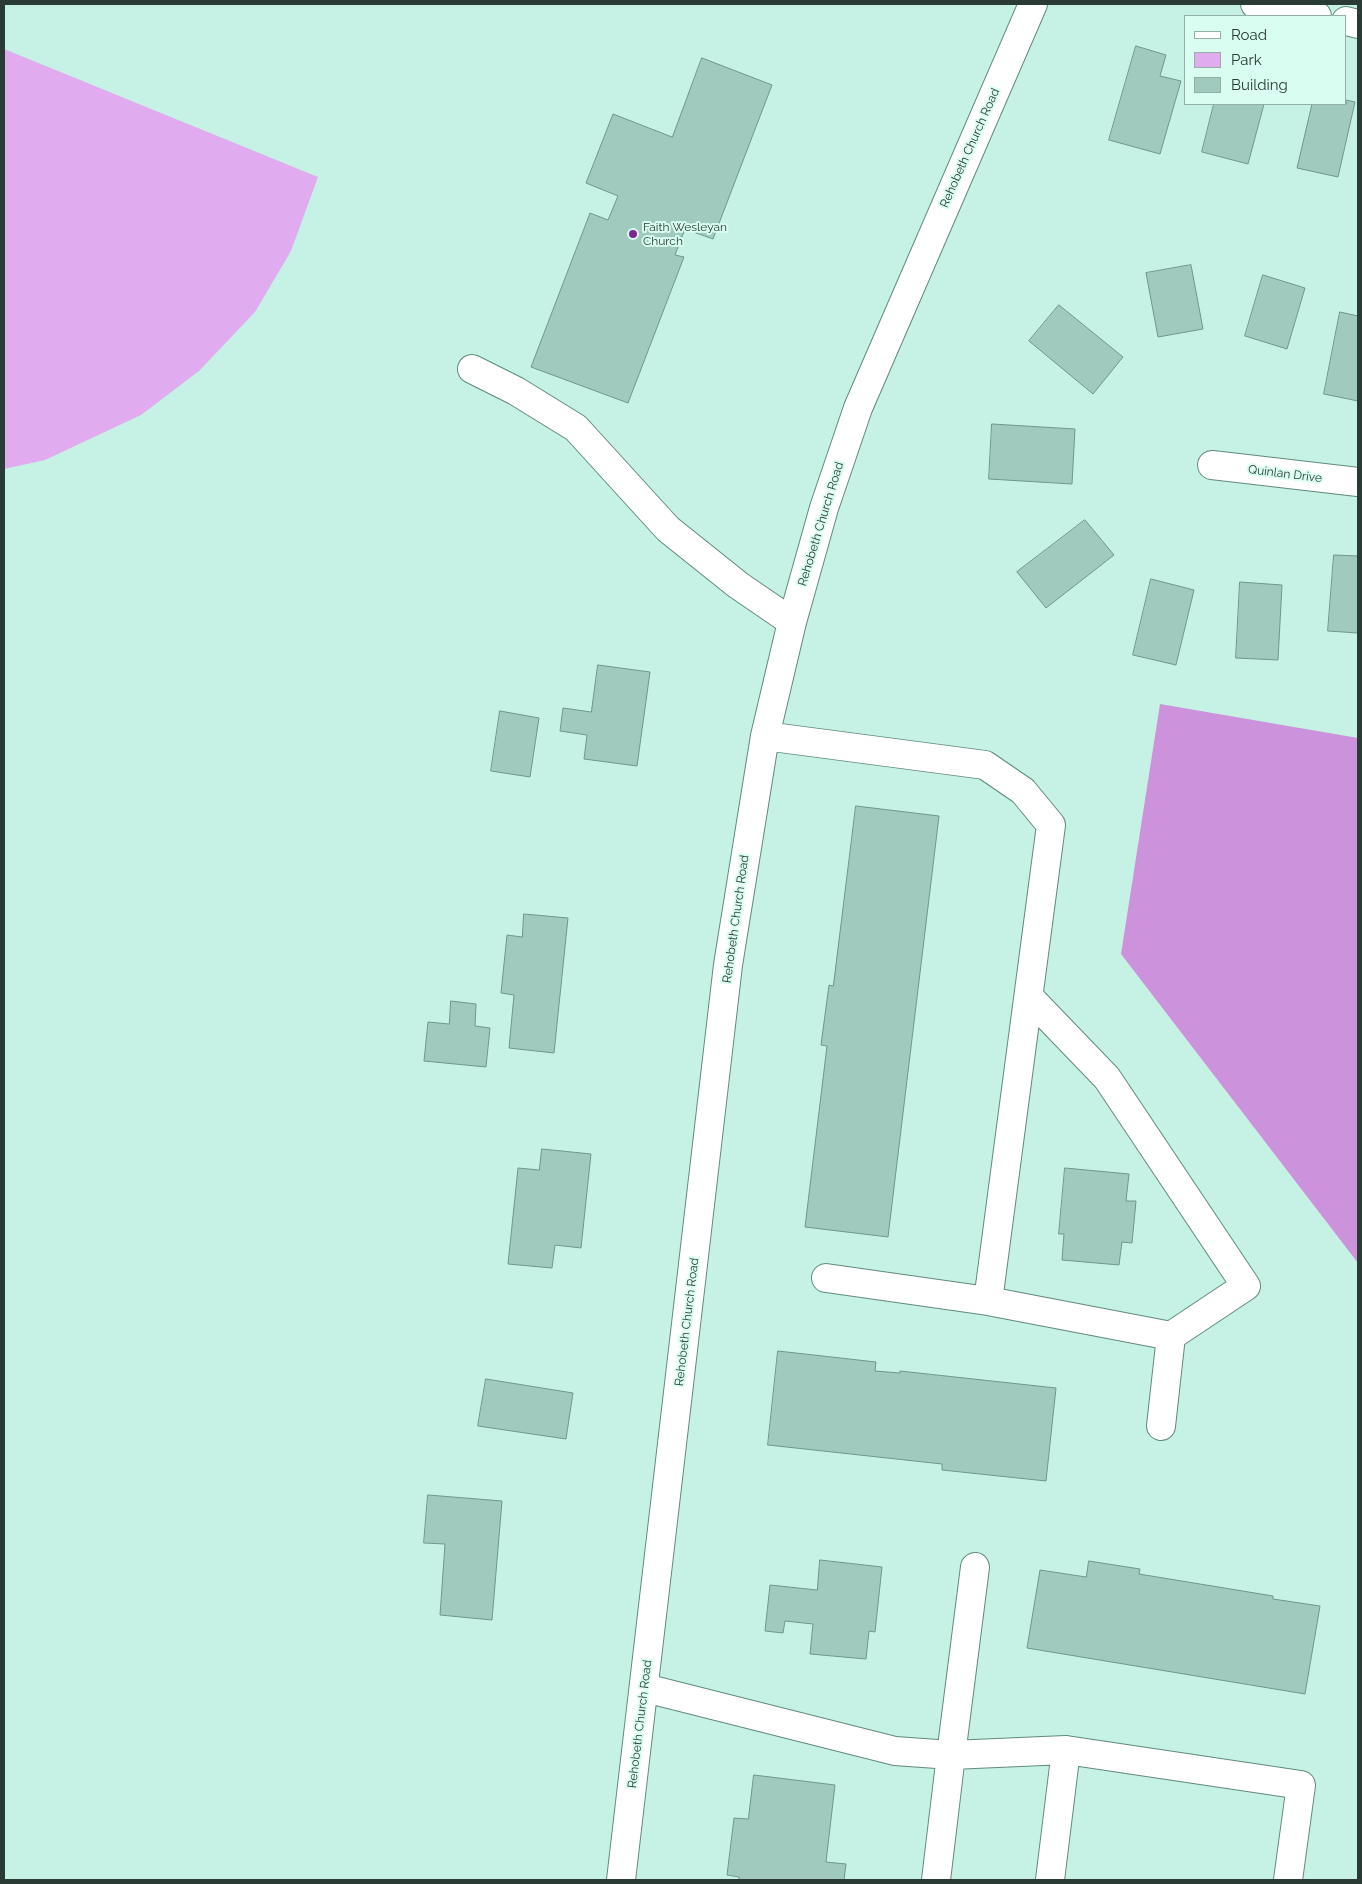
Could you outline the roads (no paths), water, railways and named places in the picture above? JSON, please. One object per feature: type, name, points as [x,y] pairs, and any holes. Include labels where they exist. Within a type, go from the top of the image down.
[{"type":"street","name":"Rehobeth Church Road","points":[[621,1880],[645,1688],[728,965],[765,736],[792,622],[824,508],[858,408],[1033,4]]},
{"type":"street","points":[[1254,4],[1312,15]]},
{"type":"street","points":[[472,369],[516,391],[576,428],[668,529],[738,585],[792,622]]},
{"type":"street","name":"Quinlan Drive","points":[[1212,465],[1358,482]]},
{"type":"street","points":[[765,736],[985,765],[1023,791],[1051,825],[1030,998],[988,1301]]},
{"type":"street","points":[[826,1278],[988,1301],[1172,1336],[1246,1286],[1107,1078],[1030,998]]},
{"type":"street","points":[[1161,1426],[1172,1336]]},
{"type":"street","points":[[936,1880],[975,1567]]},
{"type":"street","points":[[645,1688],[895,1751],[951,1755],[1066,1750],[1301,1785],[1288,1880]]},
{"type":"street","points":[[1050,1880],[1066,1750]]},
{"type":"place","name":"Faith Wesleyan Church","points":[[633,234]]}]
